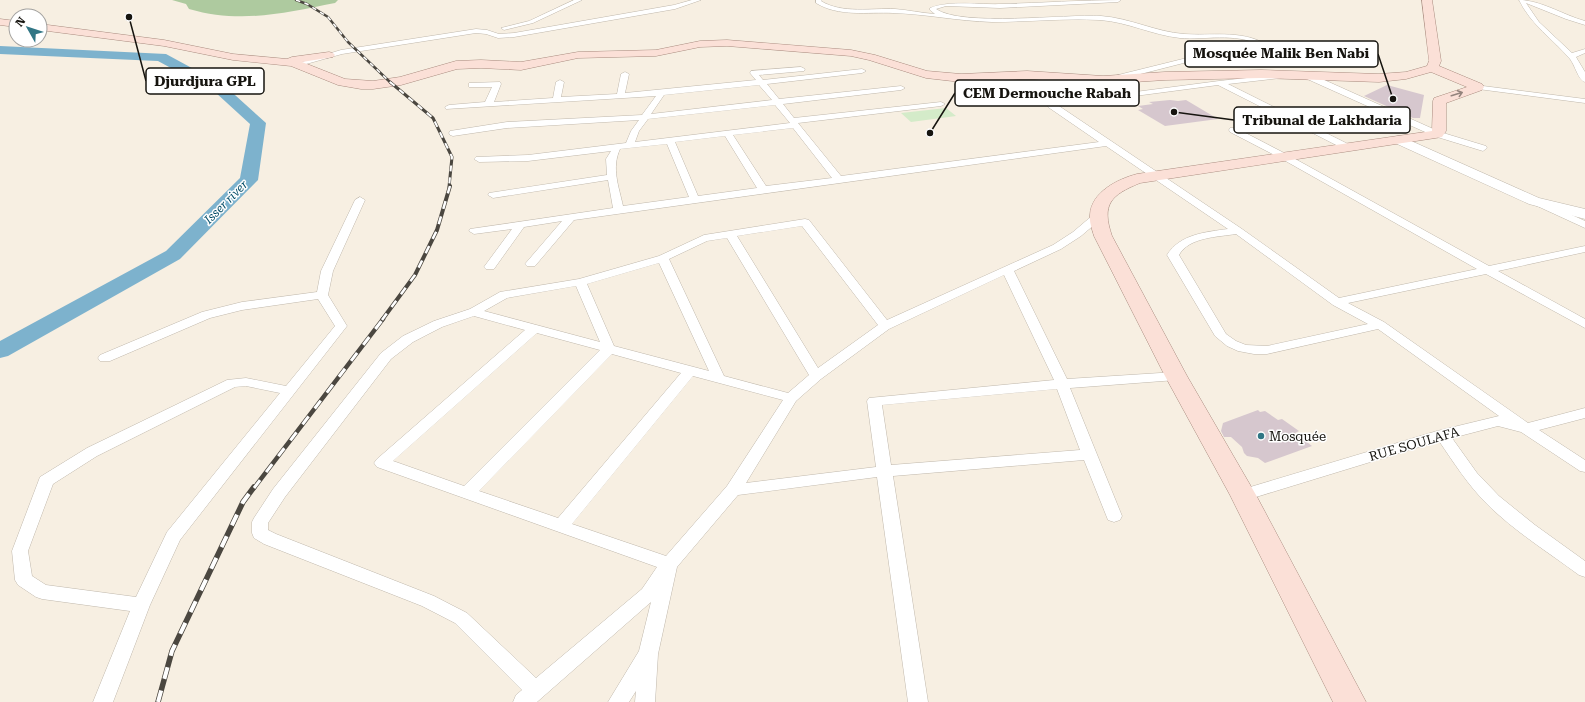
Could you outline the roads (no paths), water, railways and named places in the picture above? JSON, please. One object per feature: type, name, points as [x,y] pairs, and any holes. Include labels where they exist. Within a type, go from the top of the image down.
[{"type":"main road","points":[[1427,0],[1435,61],[1432,68]]},
{"type":"main road","points":[[48,27],[164,43],[233,57],[299,64],[342,82],[373,85],[401,81],[456,65],[481,64],[522,66],[578,55],[656,53],[700,44],[727,43],[789,46],[851,53],[871,57],[926,74],[961,78],[1027,75],[1065,78],[1112,79],[1210,74],[1392,78],[1415,74],[1432,68],[1478,87]]},
{"type":"main road","points":[[281,61],[331,55]]},
{"type":"main road","points":[[315,70],[331,55]]},
{"type":"main road","points":[[1350,702],[1243,496],[1176,376],[1098,226],[1097,217],[1101,202],[1110,192],[1122,184],[1137,179],[1437,134],[1439,131],[1439,101],[1478,87]]},
{"type":"main road","points":[[1400,140],[1534,201],[1585,214]]},
{"type":"street","points":[[299,64],[348,51],[484,32],[525,24],[579,0]]},
{"type":"street","points":[[484,32],[498,36],[522,34],[675,7],[698,0]]},
{"type":"street","points":[[819,0],[818,2],[822,5],[934,16],[1021,20],[1100,18],[1124,21],[1166,34],[1242,37],[1251,44]]},
{"type":"street","points":[[947,16],[939,14],[932,9],[939,5],[946,4],[1000,6],[1118,0]]},
{"type":"street","points":[[1522,0],[1527,12],[1539,26],[1571,56],[1585,80]]},
{"type":"street","points":[[1525,0],[1568,18],[1585,23]]},
{"type":"street","points":[[1223,36],[1251,44],[1262,44]]},
{"type":"street","points":[[1112,79],[1251,44]]},
{"type":"street","points":[[1571,56],[1585,51]]},
{"type":"street","points":[[1571,56],[1585,58]]},
{"type":"street","points":[[801,69],[754,73],[839,180]]},
{"type":"street","points":[[449,106],[662,93],[862,71]]},
{"type":"street","points":[[621,95],[625,74]]},
{"type":"street","points":[[1293,75],[1219,82],[1051,104],[1238,231],[1336,302],[1380,325],[1526,429],[1585,467]]},
{"type":"street","points":[[1308,76],[1437,134],[1483,148]]},
{"type":"street","points":[[557,99],[560,82]]},
{"type":"street","points":[[1219,82],[1348,148]]},
{"type":"street","points":[[472,85],[497,84],[489,103]]},
{"type":"street","points":[[1478,87],[1585,101]]},
{"type":"street","points":[[453,133],[507,126],[646,117],[901,88]]},
{"type":"street","points":[[630,145],[635,131],[662,93]]},
{"type":"street","points":[[479,158],[528,158],[728,134],[794,123],[941,104]]},
{"type":"street","points":[[1233,130],[1285,157],[1585,324]]},
{"type":"street","points":[[1068,149],[1090,131]]},
{"type":"street","points":[[728,134],[763,190]]},
{"type":"street","points":[[670,140],[695,199]]},
{"type":"street","points":[[474,231],[695,199],[1108,143]]},
{"type":"street","points":[[617,147],[611,158],[612,177],[619,210]]},
{"type":"street","points":[[493,195],[612,177]]},
{"type":"street","points":[[103,702],[141,605],[173,537],[341,326],[322,295],[327,271],[360,200]]},
{"type":"street","points":[[1534,201],[1585,225]]},
{"type":"street","points":[[531,264],[571,217]]},
{"type":"street","points":[[523,702],[648,594],[669,564],[733,490],[791,398],[816,376],[885,326],[1057,247],[1077,234],[1097,217]]},
{"type":"street","points":[[536,691],[461,618],[428,601],[270,539],[260,533],[260,522],[279,493],[386,356],[408,339],[438,324],[474,312],[504,296],[580,282],[663,258],[704,238],[806,222],[885,326]]},
{"type":"street","points":[[490,268],[521,224]]},
{"type":"street","points":[[1238,231],[1194,239],[1181,244],[1175,250],[1173,255],[1221,336],[1228,342],[1236,346],[1255,351],[1266,350],[1380,325]]},
{"type":"street","points":[[730,234],[816,376]]},
{"type":"street","points":[[1336,302],[1585,249]]},
{"type":"street","points":[[663,258],[719,379]]},
{"type":"street","points":[[1007,269],[1062,384],[1114,516]]},
{"type":"street","points":[[580,282],[609,349]]},
{"type":"street","points":[[105,358],[206,315],[242,306],[322,295]]},
{"type":"street","points":[[474,312],[791,398]]},
{"type":"street","points":[[534,328],[382,463],[669,564]]},
{"type":"street","points":[[467,493],[609,349]]},
{"type":"street","points":[[561,526],[690,371]]},
{"type":"street","points":[[918,702],[874,401],[1062,384],[1176,376]]},
{"type":"street","points":[[141,605],[42,592],[24,580],[20,551],[46,481],[92,452],[232,382],[246,382],[290,391]]},
{"type":"street","points":[[1526,429],[1585,413]]},
{"type":"street","name":"RUE SOULAFA","points":[[1243,496],[1498,420],[1526,429]]},
{"type":"street","points":[[1442,436],[1472,477],[1493,500],[1529,529],[1585,570]]},
{"type":"street","points":[[733,490],[885,471],[1090,454]]},
{"type":"street","points":[[645,702],[648,654],[669,564]]},
{"type":"street","points":[[618,702],[648,654]]},
{"type":"waterway","name":"Isser river","points":[[0,50],[161,57],[220,89],[258,123],[249,180],[173,255],[0,351]]},
{"type":"railway","points":[[296,0],[307,4],[328,17],[348,42],[391,83]]},
{"type":"railway","points":[[390,82],[433,118],[452,157],[449,187]]},
{"type":"railway","points":[[382,320],[415,275],[437,230],[450,186]]},
{"type":"railway","points":[[254,488],[383,319]]},
{"type":"railway","points":[[158,702],[172,651],[243,502],[254,487]]},
{"type":"place","name":"Djurdjura GPL","points":[[129,17]]},
{"type":"place","name":"Mosquée Malik Ben Nabi","points":[[1393,99]]},
{"type":"place","name":"Tribunal de Lakhdaria","points":[[1174,112]]},
{"type":"place","name":"CEM Dermouche Rabah","points":[[930,133]]},
{"type":"place","name":"Mosquée","points":[[1261,436]]}]
